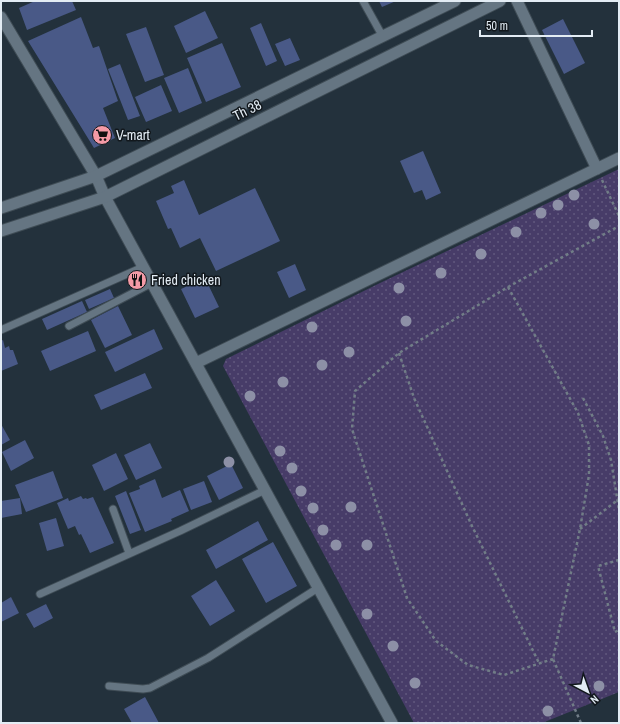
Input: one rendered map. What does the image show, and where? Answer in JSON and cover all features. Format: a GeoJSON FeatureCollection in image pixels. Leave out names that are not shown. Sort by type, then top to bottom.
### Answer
{"type":"FeatureCollection","features":[{"type":"Feature","properties":{"kind":"street","name":"Th 38"},"geometry":{"type":"LineString","coordinates":[[1,208],[96,176],[456,1]]}},
{"type":"Feature","properties":{"kind":"street","name":"Th 38"},"geometry":{"type":"LineString","coordinates":[[1,231],[105,197],[500,1]]}},
{"type":"Feature","properties":{"kind":"street"},"geometry":{"type":"LineString","coordinates":[[517,1],[597,169]]}},
{"type":"Feature","properties":{"kind":"street"},"geometry":{"type":"LineString","coordinates":[[1,17],[96,176],[105,197],[392,723]]}},
{"type":"Feature","properties":{"kind":"street"},"geometry":{"type":"LineString","coordinates":[[196,363],[619,158]]}},
{"type":"Feature","properties":{"kind":"lane"},"geometry":{"type":"LineString","coordinates":[[363,1],[382,37]]}},
{"type":"Feature","properties":{"kind":"lane"},"geometry":{"type":"LineString","coordinates":[[1,330],[144,267]]}},
{"type":"Feature","properties":{"kind":"lane"},"geometry":{"type":"LineString","coordinates":[[69,326],[152,283]]}},
{"type":"Feature","properties":{"kind":"lane"},"geometry":{"type":"LineString","coordinates":[[40,594],[180,531],[265,490]]}},
{"type":"Feature","properties":{"kind":"lane"},"geometry":{"type":"LineString","coordinates":[[114,509],[129,553]]}},
{"type":"Feature","properties":{"kind":"lane"},"geometry":{"type":"LineString","coordinates":[[109,686],[143,690],[150,688],[208,658],[318,588]]}},
{"type":"Feature","properties":{"kind":"path"},"geometry":{"type":"LineString","coordinates":[[597,169],[619,216]]}},
{"type":"Feature","properties":{"kind":"path"},"geometry":{"type":"LineString","coordinates":[[553,659],[504,675],[468,665],[436,641],[407,598],[352,429],[355,391],[399,353],[508,287],[619,226]]}},
{"type":"Feature","properties":{"kind":"path"},"geometry":{"type":"LineString","coordinates":[[508,287],[578,413],[589,446],[589,476],[580,529],[553,659],[581,723]]}},
{"type":"Feature","properties":{"kind":"path"},"geometry":{"type":"LineString","coordinates":[[399,353],[414,398],[472,526],[539,663]]}},
{"type":"Feature","properties":{"kind":"path"},"geometry":{"type":"LineString","coordinates":[[583,398],[603,436],[611,460],[619,510]]}},
{"type":"Feature","properties":{"kind":"path"},"geometry":{"type":"LineString","coordinates":[[580,529],[618,500]]}},
{"type":"Feature","properties":{"kind":"path"},"geometry":{"type":"LineString","coordinates":[[619,560],[598,566],[615,632],[619,630]]}},
{"type":"Feature","properties":{"kind":"shaded area"},"geometry":{"type":"Polygon","coordinates":[[[619,169],[619,692],[542,723],[414,723],[223,366],[226,359],[380,283],[619,169]]]}},
{"type":"Feature","properties":{"kind":"building"},"geometry":{"type":"Polygon","coordinates":[[[35,1],[72,1],[76,10],[27,30],[19,8],[35,1]]]}},
{"type":"Feature","properties":{"kind":"building"},"geometry":{"type":"Polygon","coordinates":[[[379,1],[396,1],[382,7],[379,1]]]}},
{"type":"Feature","properties":{"kind":"building"},"geometry":{"type":"Polygon","coordinates":[[[205,11],[218,38],[186,53],[174,26],[205,11]]]}},
{"type":"Feature","properties":{"kind":"building"},"geometry":{"type":"Polygon","coordinates":[[[81,17],[93,48],[99,46],[118,101],[103,108],[115,138],[94,148],[28,41],[81,17]]]}},
{"type":"Feature","properties":{"kind":"building"},"geometry":{"type":"Polygon","coordinates":[[[563,19],[585,63],[564,74],[542,30],[563,19]]]}},
{"type":"Feature","properties":{"kind":"building"},"geometry":{"type":"Polygon","coordinates":[[[261,23],[277,61],[266,66],[250,28],[261,23]]]}},
{"type":"Feature","properties":{"kind":"building"},"geometry":{"type":"Polygon","coordinates":[[[146,27],[164,75],[145,82],[126,34],[146,27]]]}},
{"type":"Feature","properties":{"kind":"building"},"geometry":{"type":"Polygon","coordinates":[[[290,38],[300,60],[285,66],[275,44],[290,38]]]}},
{"type":"Feature","properties":{"kind":"building"},"geometry":{"type":"Polygon","coordinates":[[[222,43],[241,87],[206,102],[187,58],[222,43]]]}},
{"type":"Feature","properties":{"kind":"building"},"geometry":{"type":"Polygon","coordinates":[[[120,64],[140,116],[128,120],[108,69],[120,64]]]}},
{"type":"Feature","properties":{"kind":"building"},"geometry":{"type":"Polygon","coordinates":[[[188,68],[202,103],[179,113],[164,78],[188,68]]]}},
{"type":"Feature","properties":{"kind":"building"},"geometry":{"type":"Polygon","coordinates":[[[161,85],[172,111],[146,122],[135,97],[161,85]]]}},
{"type":"Feature","properties":{"kind":"building"},"geometry":{"type":"Polygon","coordinates":[[[423,151],[441,193],[426,200],[422,190],[414,193],[400,161],[423,151]]]}},
{"type":"Feature","properties":{"kind":"building"},"geometry":{"type":"Polygon","coordinates":[[[184,180],[199,215],[255,188],[280,241],[216,271],[200,238],[180,248],[171,228],[168,229],[156,201],[174,193],[171,186],[184,180]]]}},
{"type":"Feature","properties":{"kind":"building"},"geometry":{"type":"Polygon","coordinates":[[[295,264],[306,290],[289,298],[277,272],[295,264]]]}},
{"type":"Feature","properties":{"kind":"building"},"geometry":{"type":"Polygon","coordinates":[[[205,278],[219,307],[195,318],[181,289],[205,278]]]}},
{"type":"Feature","properties":{"kind":"building"},"geometry":{"type":"Polygon","coordinates":[[[110,289],[114,298],[89,309],[85,300],[110,289]]]}},
{"type":"Feature","properties":{"kind":"building"},"geometry":{"type":"Polygon","coordinates":[[[82,301],[87,312],[47,330],[42,319],[82,301]]]}},
{"type":"Feature","properties":{"kind":"building"},"geometry":{"type":"Polygon","coordinates":[[[118,306],[132,335],[105,348],[91,320],[118,306]]]}},
{"type":"Feature","properties":{"kind":"building"},"geometry":{"type":"Polygon","coordinates":[[[154,329],[163,349],[115,372],[105,352],[154,329]]]}},
{"type":"Feature","properties":{"kind":"building"},"geometry":{"type":"Polygon","coordinates":[[[88,331],[96,351],[50,371],[41,351],[88,331]]]}},
{"type":"Feature","properties":{"kind":"building"},"geometry":{"type":"Polygon","coordinates":[[[3,340],[5,348],[9,346],[10,350],[13,350],[18,364],[1,371],[1,341],[3,340]]]}},
{"type":"Feature","properties":{"kind":"building"},"geometry":{"type":"Polygon","coordinates":[[[145,373],[152,388],[101,410],[94,395],[145,373]]]}},
{"type":"Feature","properties":{"kind":"building"},"geometry":{"type":"Polygon","coordinates":[[[1,424],[10,440],[1,445],[1,424]]]}},
{"type":"Feature","properties":{"kind":"building"},"geometry":{"type":"Polygon","coordinates":[[[25,440],[34,458],[11,471],[2,452],[25,440]]]}},
{"type":"Feature","properties":{"kind":"building"},"geometry":{"type":"Polygon","coordinates":[[[150,443],[162,468],[136,480],[124,455],[150,443]]]}},
{"type":"Feature","properties":{"kind":"building"},"geometry":{"type":"Polygon","coordinates":[[[116,453],[128,479],[104,491],[92,465],[116,453]]]}},
{"type":"Feature","properties":{"kind":"building"},"geometry":{"type":"Polygon","coordinates":[[[231,464],[243,488],[219,500],[207,476],[231,464]]]}},
{"type":"Feature","properties":{"kind":"building"},"geometry":{"type":"Polygon","coordinates":[[[53,471],[63,498],[26,512],[15,485],[53,471]]]}},
{"type":"Feature","properties":{"kind":"building"},"geometry":{"type":"Polygon","coordinates":[[[155,479],[162,498],[180,490],[189,511],[171,519],[172,521],[145,532],[129,493],[140,489],[139,486],[155,479]]]}},
{"type":"Feature","properties":{"kind":"building"},"geometry":{"type":"Polygon","coordinates":[[[204,481],[212,502],[191,510],[183,489],[204,481]]]}},
{"type":"Feature","properties":{"kind":"building"},"geometry":{"type":"Polygon","coordinates":[[[126,491],[141,530],[130,534],[115,496],[126,491]]]}},
{"type":"Feature","properties":{"kind":"building"},"geometry":{"type":"Polygon","coordinates":[[[81,496],[83,499],[93,497],[114,543],[90,553],[81,534],[79,535],[75,526],[68,529],[57,503],[68,498],[69,501],[81,496]]]}},
{"type":"Feature","properties":{"kind":"building"},"geometry":{"type":"Polygon","coordinates":[[[20,498],[22,514],[1,518],[1,501],[20,498]]]}},
{"type":"Feature","properties":{"kind":"building"},"geometry":{"type":"Polygon","coordinates":[[[56,518],[64,546],[47,551],[39,523],[56,518]]]}},
{"type":"Feature","properties":{"kind":"building"},"geometry":{"type":"Polygon","coordinates":[[[258,521],[268,540],[216,569],[206,550],[258,521]]]}},
{"type":"Feature","properties":{"kind":"building"},"geometry":{"type":"Polygon","coordinates":[[[273,542],[297,586],[266,603],[242,559],[273,542]]]}},
{"type":"Feature","properties":{"kind":"building"},"geometry":{"type":"Polygon","coordinates":[[[216,580],[235,611],[210,626],[191,596],[216,580]]]}},
{"type":"Feature","properties":{"kind":"building"},"geometry":{"type":"Polygon","coordinates":[[[11,597],[19,613],[1,622],[1,603],[11,597]]]}},
{"type":"Feature","properties":{"kind":"building"},"geometry":{"type":"Polygon","coordinates":[[[46,604],[53,618],[34,628],[26,614],[46,604]]]}},
{"type":"Feature","properties":{"kind":"building"},"geometry":{"type":"Polygon","coordinates":[[[145,697],[159,723],[132,723],[124,709],[145,697]]]}},
{"type":"Feature","properties":{"kind":"place","name":"V-mart"},"geometry":{"type":"Point","coordinates":[102,135]}},
{"type":"Feature","properties":{"kind":"place","name":"Fried chicken"},"geometry":{"type":"Point","coordinates":[137,280]}}]}
